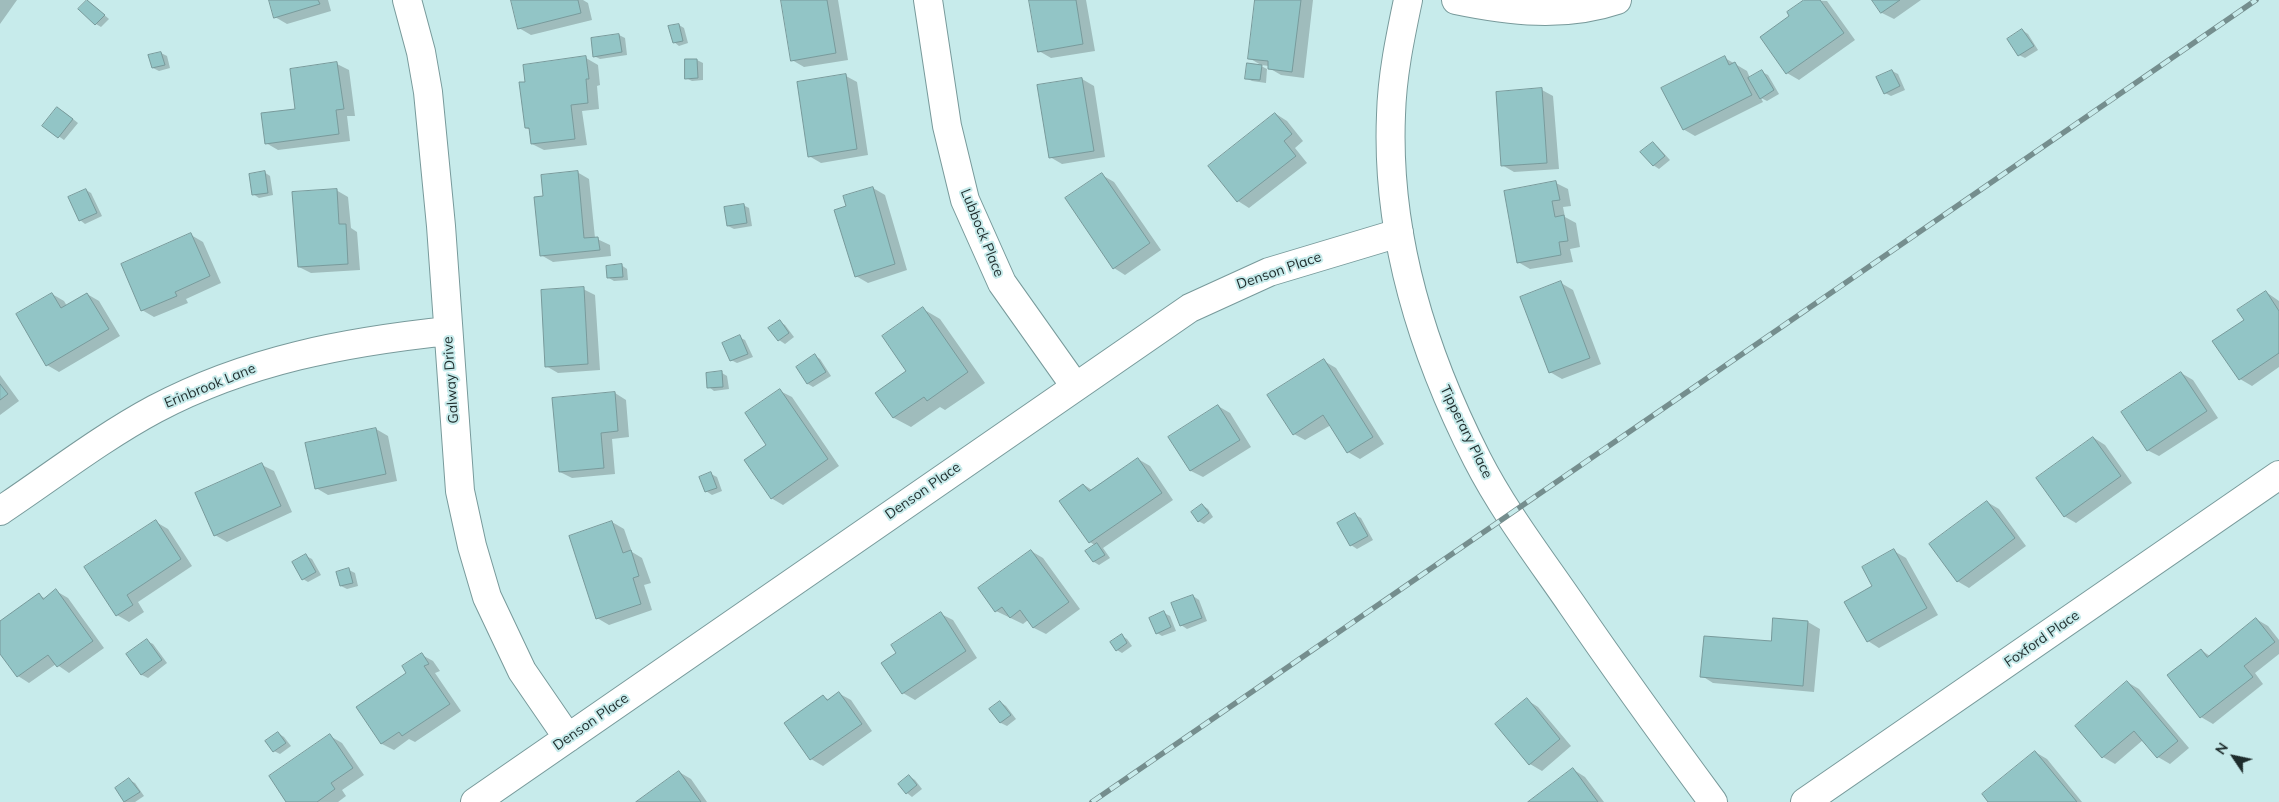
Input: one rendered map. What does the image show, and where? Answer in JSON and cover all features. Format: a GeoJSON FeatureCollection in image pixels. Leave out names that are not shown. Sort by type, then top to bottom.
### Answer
{"type":"FeatureCollection","features":[{"type":"Feature","properties":{"kind":"street","name":"Galway Drive"},"geometry":{"type":"LineString","coordinates":[[407,0],[428,92],[441,226],[460,491],[474,554],[487,597],[522,672],[568,738]]}},
{"type":"Feature","properties":{"kind":"street","name":"Lubbock Place"},"geometry":{"type":"LineString","coordinates":[[928,0],[947,126],[965,200],[1002,283],[1075,386]]}},
{"type":"Feature","properties":{"kind":"street","name":"Tipperary Place"},"geometry":{"type":"LineString","coordinates":[[1408,0],[1398,48],[1390,115],[1393,190],[1398,233],[1412,296],[1438,374],[1478,460],[1510,514],[1617,671],[1713,802]]}},
{"type":"Feature","properties":{"kind":"street"},"geometry":{"type":"LineString","coordinates":[[1456,0],[1496,8],[1532,12],[1559,12],[1617,0]]}},
{"type":"Feature","properties":{"kind":"street","name":"Denson Place"},"geometry":{"type":"LineString","coordinates":[[475,802],[1190,308],[1236,285],[1269,272],[1398,233]]}},
{"type":"Feature","properties":{"kind":"street","name":"Erinbrook Lane"},"geometry":{"type":"LineString","coordinates":[[0,511],[91,449],[155,409],[205,386],[280,358],[331,346],[448,331]]}},
{"type":"Feature","properties":{"kind":"street","name":"Foxford Place"},"geometry":{"type":"LineString","coordinates":[[1805,802],[2279,475]]}},
{"type":"Feature","properties":{"kind":"building"},"geometry":{"type":"Polygon","coordinates":[[[87,0],[105,15],[95,25],[78,9],[87,0]]]}},
{"type":"Feature","properties":{"kind":"building"},"geometry":{"type":"Polygon","coordinates":[[[269,0],[318,0],[320,4],[274,18],[269,0]]]}},
{"type":"Feature","properties":{"kind":"building"},"geometry":{"type":"Polygon","coordinates":[[[511,0],[578,0],[581,13],[518,29],[511,0]]]}},
{"type":"Feature","properties":{"kind":"building"},"geometry":{"type":"Polygon","coordinates":[[[781,0],[827,0],[836,53],[791,61],[781,0]]]}},
{"type":"Feature","properties":{"kind":"building"},"geometry":{"type":"Polygon","coordinates":[[[1029,0],[1076,0],[1083,44],[1038,52],[1029,0]]]}},
{"type":"Feature","properties":{"kind":"building"},"geometry":{"type":"Polygon","coordinates":[[[1255,0],[1301,0],[1292,72],[1268,69],[1268,61],[1248,59],[1255,0]]]}},
{"type":"Feature","properties":{"kind":"building"},"geometry":{"type":"Polygon","coordinates":[[[1804,0],[1820,0],[1844,33],[1786,74],[1760,37],[1789,16],[1787,12],[1804,0]]]}},
{"type":"Feature","properties":{"kind":"building"},"geometry":{"type":"Polygon","coordinates":[[[1872,0],[1900,0],[1881,13],[1872,0]]]}},
{"type":"Feature","properties":{"kind":"building"},"geometry":{"type":"Polygon","coordinates":[[[679,24],[683,41],[673,43],[668,26],[679,24]]]}},
{"type":"Feature","properties":{"kind":"building"},"geometry":{"type":"Polygon","coordinates":[[[2022,29],[2034,46],[2018,56],[2007,39],[2022,29]]]}},
{"type":"Feature","properties":{"kind":"building"},"geometry":{"type":"Polygon","coordinates":[[[619,34],[622,52],[593,57],[591,38],[619,34]]]}},
{"type":"Feature","properties":{"kind":"building"},"geometry":{"type":"Polygon","coordinates":[[[161,52],[165,65],[152,68],[148,55],[161,52]]]}},
{"type":"Feature","properties":{"kind":"building"},"geometry":{"type":"Polygon","coordinates":[[[586,56],[589,79],[586,79],[588,103],[571,105],[575,139],[531,144],[529,128],[525,128],[519,82],[525,82],[523,65],[586,56]]]}},
{"type":"Feature","properties":{"kind":"building"},"geometry":{"type":"Polygon","coordinates":[[[1725,56],[1729,65],[1735,62],[1752,95],[1683,130],[1661,88],[1725,56]]]}},
{"type":"Feature","properties":{"kind":"building"},"geometry":{"type":"Polygon","coordinates":[[[685,59],[697,59],[698,78],[685,79],[685,59]]]}},
{"type":"Feature","properties":{"kind":"building"},"geometry":{"type":"Polygon","coordinates":[[[337,62],[344,109],[336,110],[339,134],[265,144],[261,113],[295,109],[290,69],[337,62]]]}},
{"type":"Feature","properties":{"kind":"building"},"geometry":{"type":"Polygon","coordinates":[[[1247,63],[1262,65],[1260,80],[1245,79],[1247,63]]]}},
{"type":"Feature","properties":{"kind":"building"},"geometry":{"type":"Polygon","coordinates":[[[1762,70],[1774,90],[1760,99],[1748,78],[1762,70]]]}},
{"type":"Feature","properties":{"kind":"building"},"geometry":{"type":"Polygon","coordinates":[[[1892,70],[1900,86],[1884,94],[1876,77],[1892,70]]]}},
{"type":"Feature","properties":{"kind":"building"},"geometry":{"type":"Polygon","coordinates":[[[846,74],[857,149],[808,157],[797,82],[846,74]]]}},
{"type":"Feature","properties":{"kind":"building"},"geometry":{"type":"Polygon","coordinates":[[[1082,78],[1094,151],[1049,158],[1037,85],[1082,78]]]}},
{"type":"Feature","properties":{"kind":"building"},"geometry":{"type":"Polygon","coordinates":[[[1542,88],[1547,163],[1501,166],[1496,92],[1542,88]]]}},
{"type":"Feature","properties":{"kind":"building"},"geometry":{"type":"Polygon","coordinates":[[[57,107],[73,119],[58,138],[42,126],[57,107]]]}},
{"type":"Feature","properties":{"kind":"building"},"geometry":{"type":"Polygon","coordinates":[[[1275,113],[1292,134],[1284,141],[1296,156],[1237,202],[1208,166],[1275,113]]]}},
{"type":"Feature","properties":{"kind":"building"},"geometry":{"type":"Polygon","coordinates":[[[1653,142],[1665,156],[1653,166],[1640,152],[1653,142]]]}},
{"type":"Feature","properties":{"kind":"building"},"geometry":{"type":"Polygon","coordinates":[[[265,171],[268,193],[252,195],[249,174],[265,171]]]}},
{"type":"Feature","properties":{"kind":"building"},"geometry":{"type":"Polygon","coordinates":[[[578,171],[584,238],[598,237],[600,250],[540,256],[534,197],[543,196],[541,175],[578,171]]]}},
{"type":"Feature","properties":{"kind":"building"},"geometry":{"type":"Polygon","coordinates":[[[1102,173],[1150,243],[1113,269],[1065,198],[1102,173]]]}},
{"type":"Feature","properties":{"kind":"building"},"geometry":{"type":"Polygon","coordinates":[[[1556,181],[1560,200],[1552,201],[1555,217],[1564,215],[1568,241],[1559,242],[1561,255],[1517,263],[1504,191],[1556,181]]]}},
{"type":"Feature","properties":{"kind":"building"},"geometry":{"type":"Polygon","coordinates":[[[873,187],[895,264],[855,277],[834,210],[846,206],[843,196],[873,187]]]}},
{"type":"Feature","properties":{"kind":"building"},"geometry":{"type":"Polygon","coordinates":[[[86,189],[97,213],[79,221],[68,197],[86,189]]]}},
{"type":"Feature","properties":{"kind":"building"},"geometry":{"type":"Polygon","coordinates":[[[337,189],[339,224],[346,224],[348,264],[298,267],[292,192],[337,189]]]}},
{"type":"Feature","properties":{"kind":"building"},"geometry":{"type":"Polygon","coordinates":[[[744,204],[747,223],[727,226],[724,207],[744,204]]]}},
{"type":"Feature","properties":{"kind":"building"},"geometry":{"type":"Polygon","coordinates":[[[191,233],[210,276],[175,292],[177,296],[141,311],[121,264],[191,233]]]}},
{"type":"Feature","properties":{"kind":"building"},"geometry":{"type":"Polygon","coordinates":[[[622,264],[623,277],[607,278],[606,266],[622,264]]]}},
{"type":"Feature","properties":{"kind":"building"},"geometry":{"type":"Polygon","coordinates":[[[1561,281],[1590,358],[1549,373],[1520,297],[1561,281]]]}},
{"type":"Feature","properties":{"kind":"building"},"geometry":{"type":"Polygon","coordinates":[[[584,287],[588,364],[545,367],[541,290],[584,287]]]}},
{"type":"Feature","properties":{"kind":"building"},"geometry":{"type":"Polygon","coordinates":[[[2266,291],[2279,311],[2279,353],[2239,380],[2212,341],[2244,320],[2237,310],[2266,291]]]}},
{"type":"Feature","properties":{"kind":"building"},"geometry":{"type":"Polygon","coordinates":[[[52,293],[61,308],[87,293],[109,329],[46,366],[16,314],[52,293]]]}},
{"type":"Feature","properties":{"kind":"building"},"geometry":{"type":"Polygon","coordinates":[[[923,307],[968,372],[927,401],[924,397],[893,418],[875,393],[906,371],[882,336],[923,307]]]}},
{"type":"Feature","properties":{"kind":"building"},"geometry":{"type":"Polygon","coordinates":[[[780,320],[789,333],[778,341],[768,328],[780,320]]]}},
{"type":"Feature","properties":{"kind":"building"},"geometry":{"type":"Polygon","coordinates":[[[740,335],[748,354],[730,361],[722,343],[740,335]]]}},
{"type":"Feature","properties":{"kind":"building"},"geometry":{"type":"Polygon","coordinates":[[[815,354],[826,372],[807,384],[796,367],[815,354]]]}},
{"type":"Feature","properties":{"kind":"building"},"geometry":{"type":"Polygon","coordinates":[[[1324,359],[1373,437],[1347,453],[1323,415],[1293,435],[1267,395],[1324,359]]]}},
{"type":"Feature","properties":{"kind":"building"},"geometry":{"type":"Polygon","coordinates":[[[722,371],[723,387],[707,388],[706,373],[722,371]]]}},
{"type":"Feature","properties":{"kind":"building"},"geometry":{"type":"Polygon","coordinates":[[[2181,372],[2207,411],[2147,451],[2121,412],[2181,372]]]}},
{"type":"Feature","properties":{"kind":"building"},"geometry":{"type":"Polygon","coordinates":[[[0,384],[8,394],[0,400],[0,384]]]}},
{"type":"Feature","properties":{"kind":"building"},"geometry":{"type":"Polygon","coordinates":[[[780,389],[828,459],[771,499],[744,460],[766,445],[745,413],[780,389]]]}},
{"type":"Feature","properties":{"kind":"building"},"geometry":{"type":"Polygon","coordinates":[[[615,392],[618,431],[601,433],[604,468],[559,472],[552,398],[615,392]]]}},
{"type":"Feature","properties":{"kind":"building"},"geometry":{"type":"Polygon","coordinates":[[[1218,405],[1240,440],[1190,471],[1168,437],[1218,405]]]}},
{"type":"Feature","properties":{"kind":"building"},"geometry":{"type":"Polygon","coordinates":[[[376,428],[386,474],[315,489],[305,443],[376,428]]]}},
{"type":"Feature","properties":{"kind":"building"},"geometry":{"type":"Polygon","coordinates":[[[2093,437],[2121,476],[2064,517],[2036,478],[2093,437]]]}},
{"type":"Feature","properties":{"kind":"building"},"geometry":{"type":"Polygon","coordinates":[[[1138,458],[1162,493],[1089,543],[1059,501],[1083,484],[1089,491],[1138,458]]]}},
{"type":"Feature","properties":{"kind":"building"},"geometry":{"type":"Polygon","coordinates":[[[262,463],[281,506],[214,536],[195,493],[262,463]]]}},
{"type":"Feature","properties":{"kind":"building"},"geometry":{"type":"Polygon","coordinates":[[[711,472],[717,488],[705,492],[699,477],[711,472]]]}},
{"type":"Feature","properties":{"kind":"building"},"geometry":{"type":"Polygon","coordinates":[[[1987,501],[2015,538],[1957,582],[1929,544],[1987,501]]]}},
{"type":"Feature","properties":{"kind":"building"},"geometry":{"type":"Polygon","coordinates":[[[1202,504],[1209,513],[1198,522],[1191,512],[1202,504]]]}},
{"type":"Feature","properties":{"kind":"building"},"geometry":{"type":"Polygon","coordinates":[[[1355,513],[1368,536],[1350,546],[1337,523],[1355,513]]]}},
{"type":"Feature","properties":{"kind":"building"},"geometry":{"type":"Polygon","coordinates":[[[156,520],[181,559],[127,595],[133,605],[116,616],[84,567],[156,520]]]}},
{"type":"Feature","properties":{"kind":"building"},"geometry":{"type":"Polygon","coordinates":[[[612,521],[623,553],[631,550],[639,576],[633,578],[641,604],[596,619],[569,536],[612,521]]]}},
{"type":"Feature","properties":{"kind":"building"},"geometry":{"type":"Polygon","coordinates":[[[1097,543],[1105,555],[1093,562],[1085,551],[1097,543]]]}},
{"type":"Feature","properties":{"kind":"building"},"geometry":{"type":"Polygon","coordinates":[[[1894,549],[1927,608],[1867,642],[1844,602],[1872,586],[1862,567],[1894,549]]]}},
{"type":"Feature","properties":{"kind":"building"},"geometry":{"type":"Polygon","coordinates":[[[1031,550],[1069,602],[1033,628],[1020,610],[1010,618],[1002,607],[995,612],[978,588],[1031,550]]]}},
{"type":"Feature","properties":{"kind":"building"},"geometry":{"type":"Polygon","coordinates":[[[306,554],[316,572],[302,580],[292,562],[306,554]]]}},
{"type":"Feature","properties":{"kind":"building"},"geometry":{"type":"Polygon","coordinates":[[[349,568],[353,583],[340,586],[336,572],[349,568]]]}},
{"type":"Feature","properties":{"kind":"building"},"geometry":{"type":"Polygon","coordinates":[[[56,589],[93,641],[57,667],[48,655],[17,677],[0,654],[0,621],[39,593],[43,599],[56,589]]]}},
{"type":"Feature","properties":{"kind":"building"},"geometry":{"type":"Polygon","coordinates":[[[1193,595],[1202,618],[1180,626],[1171,603],[1193,595]]]}},
{"type":"Feature","properties":{"kind":"building"},"geometry":{"type":"Polygon","coordinates":[[[1164,611],[1171,627],[1156,634],[1149,618],[1164,611]]]}},
{"type":"Feature","properties":{"kind":"building"},"geometry":{"type":"Polygon","coordinates":[[[941,612],[966,651],[902,694],[881,663],[896,653],[891,645],[941,612]]]}},
{"type":"Feature","properties":{"kind":"building"},"geometry":{"type":"Polygon","coordinates":[[[1773,618],[1808,621],[1803,686],[1700,677],[1704,636],[1771,641],[1773,618]]]}},
{"type":"Feature","properties":{"kind":"building"},"geometry":{"type":"Polygon","coordinates":[[[2256,618],[2275,642],[2244,666],[2253,677],[2200,718],[2167,675],[2201,649],[2207,657],[2256,618]]]}},
{"type":"Feature","properties":{"kind":"building"},"geometry":{"type":"Polygon","coordinates":[[[1122,634],[1127,643],[1116,651],[1110,642],[1122,634]]]}},
{"type":"Feature","properties":{"kind":"building"},"geometry":{"type":"Polygon","coordinates":[[[147,639],[162,660],[141,675],[126,654],[147,639]]]}},
{"type":"Feature","properties":{"kind":"building"},"geometry":{"type":"Polygon","coordinates":[[[422,653],[429,664],[424,666],[450,704],[402,736],[399,732],[381,744],[356,707],[406,673],[402,666],[422,653]]]}},
{"type":"Feature","properties":{"kind":"building"},"geometry":{"type":"Polygon","coordinates":[[[2127,681],[2178,741],[2157,758],[2134,731],[2102,758],[2075,726],[2127,681]]]}},
{"type":"Feature","properties":{"kind":"building"},"geometry":{"type":"Polygon","coordinates":[[[839,692],[862,724],[810,760],[784,723],[823,695],[827,700],[839,692]]]}},
{"type":"Feature","properties":{"kind":"building"},"geometry":{"type":"Polygon","coordinates":[[[1527,698],[1560,739],[1529,765],[1495,724],[1527,698]]]}},
{"type":"Feature","properties":{"kind":"building"},"geometry":{"type":"Polygon","coordinates":[[[1000,701],[1011,715],[1000,723],[989,709],[1000,701]]]}},
{"type":"Feature","properties":{"kind":"building"},"geometry":{"type":"Polygon","coordinates":[[[278,732],[286,743],[273,752],[265,741],[278,732]]]}},
{"type":"Feature","properties":{"kind":"building"},"geometry":{"type":"Polygon","coordinates":[[[330,734],[353,768],[331,783],[335,789],[317,802],[286,802],[269,776],[330,734]]]}},
{"type":"Feature","properties":{"kind":"building"},"geometry":{"type":"Polygon","coordinates":[[[2035,751],[2077,802],[1988,802],[1982,794],[2035,751]]]}},
{"type":"Feature","properties":{"kind":"building"},"geometry":{"type":"Polygon","coordinates":[[[1573,768],[1598,802],[1528,802],[1573,768]]]}},
{"type":"Feature","properties":{"kind":"building"},"geometry":{"type":"Polygon","coordinates":[[[679,771],[701,802],[636,802],[679,771]]]}},
{"type":"Feature","properties":{"kind":"building"},"geometry":{"type":"Polygon","coordinates":[[[909,775],[917,785],[906,794],[898,784],[909,775]]]}},
{"type":"Feature","properties":{"kind":"building"},"geometry":{"type":"Polygon","coordinates":[[[129,778],[140,792],[124,802],[115,788],[129,778]]]}},
{"type":"Feature","properties":{"kind":"railway"},"geometry":{"type":"LineString","coordinates":[[1092,802],[2256,0]]}}]}
